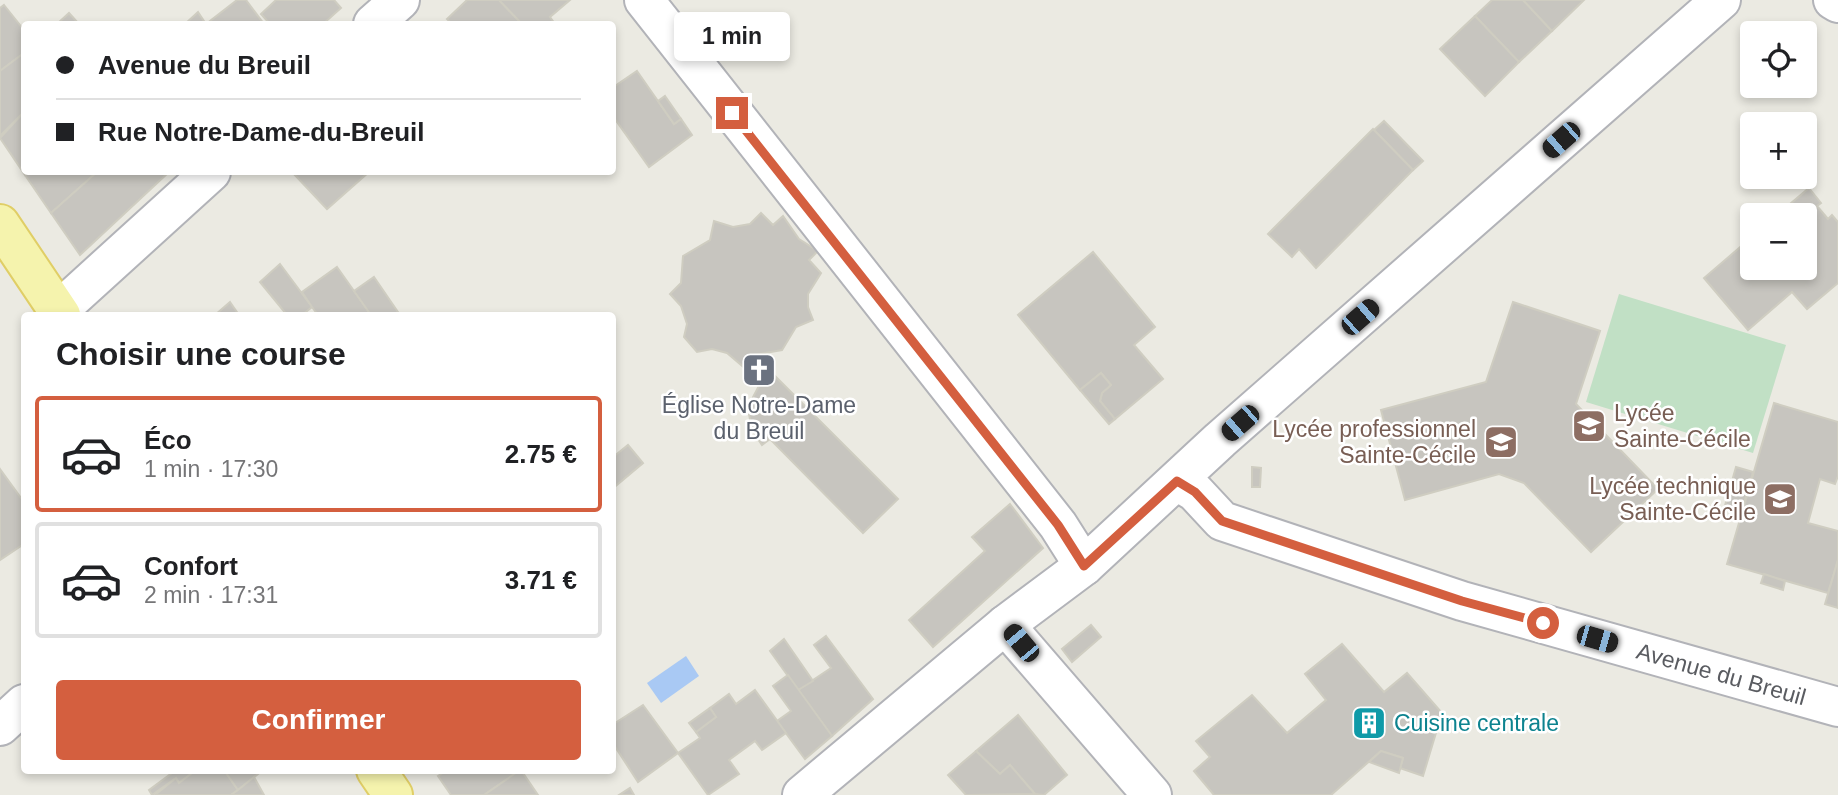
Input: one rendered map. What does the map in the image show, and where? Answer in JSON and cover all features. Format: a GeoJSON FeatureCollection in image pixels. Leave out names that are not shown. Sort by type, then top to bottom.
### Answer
{"type":"FeatureCollection","features":[{"type":"Feature","properties":{"kind":"main road"},"geometry":{"type":"LineString","coordinates":[[0,224],[59,312]]}},
{"type":"Feature","properties":{"kind":"main road"},"geometry":{"type":"LineString","coordinates":[[379,774],[393,795]]}},
{"type":"Feature","properties":{"kind":"street"},"geometry":{"type":"LineString","coordinates":[[376,21],[400,0]]}},
{"type":"Feature","properties":{"kind":"street"},"geometry":{"type":"LineString","coordinates":[[644,0],[1058,525],[1084,566]]}},
{"type":"Feature","properties":{"kind":"street"},"geometry":{"type":"LineString","coordinates":[[1833,0],[1838,3]]}},
{"type":"Feature","properties":{"kind":"street"},"geometry":{"type":"LineString","coordinates":[[803,795],[1005,625],[1084,566],[1719,1]]}},
{"type":"Feature","properties":{"kind":"street"},"geometry":{"type":"LineString","coordinates":[[61,312],[208,175]]}},
{"type":"Feature","properties":{"kind":"street","name":"Avenue du Breuil"},"geometry":{"type":"LineString","coordinates":[[1177,481],[1195,492],[1222,521],[1462,601],[1838,707]]}},
{"type":"Feature","properties":{"kind":"street"},"geometry":{"type":"LineString","coordinates":[[1005,625],[1152,795]]}},
{"type":"Feature","properties":{"kind":"street"},"geometry":{"type":"LineString","coordinates":[[0,726],[21,707]]}},
{"type":"Feature","properties":{"kind":"green space"},"geometry":{"type":"Polygon","coordinates":[[[1619,294],[1786,345],[1753,453],[1586,402],[1619,294]]]}},
{"type":"Feature","properties":{"kind":"water"},"geometry":{"type":"Polygon","coordinates":[[[686,656],[699,676],[661,703],[647,683],[686,656]]]}},
{"type":"Feature","properties":{"kind":"building"},"geometry":{"type":"Polygon","coordinates":[[[237,0],[246,0],[262,21],[210,21],[237,0]]]}},
{"type":"Feature","properties":{"kind":"building"},"geometry":{"type":"Polygon","coordinates":[[[276,0],[334,0],[341,8],[326,21],[267,21],[261,14],[276,0]]]}},
{"type":"Feature","properties":{"kind":"building"},"geometry":{"type":"Polygon","coordinates":[[[467,0],[499,0],[519,21],[449,21],[447,19],[467,0]]]}},
{"type":"Feature","properties":{"kind":"building"},"geometry":{"type":"Polygon","coordinates":[[[499,0],[570,0],[550,17],[553,21],[519,21],[499,0]]]}},
{"type":"Feature","properties":{"kind":"building"},"geometry":{"type":"Polygon","coordinates":[[[1492,0],[1523,0],[1552,31],[1519,62],[1475,16],[1492,0]]]}},
{"type":"Feature","properties":{"kind":"building"},"geometry":{"type":"Polygon","coordinates":[[[1523,0],[1584,0],[1552,31],[1523,0]]]}},
{"type":"Feature","properties":{"kind":"building"},"geometry":{"type":"Polygon","coordinates":[[[4,5],[21,26],[21,55],[0,71],[0,8],[4,5]]]}},
{"type":"Feature","properties":{"kind":"building"},"geometry":{"type":"Polygon","coordinates":[[[198,12],[204,21],[188,21],[198,12]]]}},
{"type":"Feature","properties":{"kind":"building"},"geometry":{"type":"Polygon","coordinates":[[[69,13],[76,21],[60,21],[69,13]]]}},
{"type":"Feature","properties":{"kind":"building"},"geometry":{"type":"Polygon","coordinates":[[[1475,16],[1519,62],[1485,96],[1440,49],[1475,16]]]}},
{"type":"Feature","properties":{"kind":"building"},"geometry":{"type":"Polygon","coordinates":[[[21,55],[21,115],[0,136],[0,71],[21,55]]]}},
{"type":"Feature","properties":{"kind":"building"},"geometry":{"type":"Polygon","coordinates":[[[637,71],[674,124],[681,119],[692,135],[649,167],[616,121],[616,85],[637,71]]]}},
{"type":"Feature","properties":{"kind":"building"},"geometry":{"type":"Polygon","coordinates":[[[665,96],[681,119],[674,124],[658,101],[665,96]]]}},
{"type":"Feature","properties":{"kind":"building"},"geometry":{"type":"Polygon","coordinates":[[[21,115],[21,169],[0,138],[21,115]]]}},
{"type":"Feature","properties":{"kind":"building"},"geometry":{"type":"Polygon","coordinates":[[[1384,121],[1423,161],[1413,170],[1374,130],[1384,121]]]}},
{"type":"Feature","properties":{"kind":"building"},"geometry":{"type":"Polygon","coordinates":[[[1373,129],[1413,170],[1316,268],[1299,249],[1292,257],[1268,234],[1373,129]]]}},
{"type":"Feature","properties":{"kind":"building"},"geometry":{"type":"Polygon","coordinates":[[[25,175],[94,175],[51,213],[25,175]]]}},
{"type":"Feature","properties":{"kind":"building"},"geometry":{"type":"Polygon","coordinates":[[[94,175],[166,175],[80,255],[51,213],[94,175]]]}},
{"type":"Feature","properties":{"kind":"building"},"geometry":{"type":"Polygon","coordinates":[[[295,175],[366,175],[327,209],[295,175]]]}},
{"type":"Feature","properties":{"kind":"building"},"geometry":{"type":"Polygon","coordinates":[[[1810,189],[1821,203],[1817,206],[1817,203],[1791,203],[1810,189]]]}},
{"type":"Feature","properties":{"kind":"building"},"geometry":{"type":"Polygon","coordinates":[[[1817,206],[1828,219],[1832,215],[1838,222],[1838,283],[1807,309],[1792,292],[1748,330],[1704,278],[1740,247],[1740,280],[1817,280],[1817,206]]]}},
{"type":"Feature","properties":{"kind":"building","name":"Église Notre-Dame du Breuil"},"geometry":{"type":"Polygon","coordinates":[[[761,213],[773,225],[783,216],[799,239],[818,251],[809,260],[821,273],[808,294],[808,307],[813,320],[796,327],[782,350],[754,355],[898,499],[863,533],[770,439],[762,445],[752,430],[749,414],[753,397],[761,382],[727,353],[712,349],[697,352],[684,337],[687,324],[681,306],[670,294],[681,283],[683,256],[710,240],[714,221],[733,227],[750,224],[761,213]]]}},
{"type":"Feature","properties":{"kind":"building"},"geometry":{"type":"Polygon","coordinates":[[[1093,252],[1155,327],[1134,345],[1163,379],[1115,419],[1100,401],[1102,393],[1111,385],[1101,373],[1080,390],[1018,315],[1093,252]]]}},
{"type":"Feature","properties":{"kind":"building"},"geometry":{"type":"Polygon","coordinates":[[[280,264],[312,307],[306,312],[285,312],[260,282],[280,264]]]}},
{"type":"Feature","properties":{"kind":"building"},"geometry":{"type":"Polygon","coordinates":[[[337,267],[369,312],[316,312],[302,292],[337,267]]]}},
{"type":"Feature","properties":{"kind":"building"},"geometry":{"type":"Polygon","coordinates":[[[374,277],[398,312],[369,312],[354,291],[374,277]]]}},
{"type":"Feature","properties":{"kind":"building"},"geometry":{"type":"Polygon","coordinates":[[[230,302],[237,312],[218,312],[230,302]]]}},
{"type":"Feature","properties":{"kind":"building","name":"Lycée professionnel Sainte-Cécile"},"geometry":{"type":"Polygon","coordinates":[[[1513,302],[1600,331],[1576,404],[1658,489],[1591,552],[1524,483],[1499,474],[1405,500],[1381,410],[1486,382],[1513,302]]]}},
{"type":"Feature","properties":{"kind":"building"},"geometry":{"type":"Polygon","coordinates":[[[1101,373],[1111,385],[1102,393],[1100,401],[1115,419],[1109,424],[1080,390],[1101,373]]]}},
{"type":"Feature","properties":{"kind":"building","name":"Lycée technique Sainte-Cécile"},"geometry":{"type":"Polygon","coordinates":[[[1774,403],[1838,422],[1838,476],[1835,484],[1820,479],[1808,523],[1838,531],[1838,560],[1828,593],[1727,564],[1774,403]]]}},
{"type":"Feature","properties":{"kind":"building"},"geometry":{"type":"Polygon","coordinates":[[[628,445],[643,463],[616,486],[616,455],[628,445]]]}},
{"type":"Feature","properties":{"kind":"building"},"geometry":{"type":"Polygon","coordinates":[[[1252,467],[1261,468],[1260,487],[1252,487],[1252,467]]]}},
{"type":"Feature","properties":{"kind":"building"},"geometry":{"type":"Polygon","coordinates":[[[1736,467],[1753,472],[1741,514],[1724,509],[1736,467]]]}},
{"type":"Feature","properties":{"kind":"building"},"geometry":{"type":"Polygon","coordinates":[[[0,469],[21,498],[21,546],[0,560],[0,469]]]}},
{"type":"Feature","properties":{"kind":"building"},"geometry":{"type":"Polygon","coordinates":[[[1010,504],[1043,548],[933,647],[909,620],[985,551],[972,537],[1010,504]]]}},
{"type":"Feature","properties":{"kind":"building"},"geometry":{"type":"Polygon","coordinates":[[[1838,560],[1838,608],[1825,604],[1838,560]]]}},
{"type":"Feature","properties":{"kind":"building"},"geometry":{"type":"Polygon","coordinates":[[[1764,574],[1785,581],[1783,590],[1761,583],[1764,574]]]}},
{"type":"Feature","properties":{"kind":"building"},"geometry":{"type":"Polygon","coordinates":[[[1091,625],[1101,637],[1072,662],[1062,649],[1091,625]]]}},
{"type":"Feature","properties":{"kind":"building"},"geometry":{"type":"Polygon","coordinates":[[[826,636],[873,699],[832,736],[798,690],[831,668],[814,645],[826,636]]]}},
{"type":"Feature","properties":{"kind":"building"},"geometry":{"type":"Polygon","coordinates":[[[784,639],[813,681],[798,690],[770,651],[784,639]]]}},
{"type":"Feature","properties":{"kind":"building","name":"Cuisine centrale"},"geometry":{"type":"Polygon","coordinates":[[[1342,644],[1384,692],[1407,673],[1442,713],[1423,776],[1400,768],[1403,758],[1381,751],[1331,795],[1214,795],[1194,771],[1210,757],[1196,741],[1252,695],[1287,733],[1326,700],[1305,674],[1342,644]]]}},
{"type":"Feature","properties":{"kind":"building"},"geometry":{"type":"Polygon","coordinates":[[[788,675],[832,736],[805,759],[777,721],[791,711],[773,686],[788,675]]]}},
{"type":"Feature","properties":{"kind":"building"},"geometry":{"type":"Polygon","coordinates":[[[755,690],[786,733],[762,750],[755,741],[729,760],[739,774],[708,795],[678,753],[700,738],[696,732],[716,717],[710,708],[729,694],[736,704],[755,690]]]}},
{"type":"Feature","properties":{"kind":"building"},"geometry":{"type":"Polygon","coordinates":[[[643,705],[678,753],[638,782],[616,748],[616,722],[643,705]]]}},
{"type":"Feature","properties":{"kind":"building"},"geometry":{"type":"Polygon","coordinates":[[[710,708],[716,717],[696,732],[689,723],[710,708]]]}},
{"type":"Feature","properties":{"kind":"building"},"geometry":{"type":"Polygon","coordinates":[[[1018,715],[1067,775],[1044,795],[1035,794],[1010,765],[1000,774],[976,751],[1018,715]]]}},
{"type":"Feature","properties":{"kind":"building"},"geometry":{"type":"Polygon","coordinates":[[[976,751],[1000,774],[1010,765],[1035,794],[966,795],[948,775],[976,751]]]}},
{"type":"Feature","properties":{"kind":"building"},"geometry":{"type":"Polygon","coordinates":[[[1381,751],[1403,758],[1399,773],[1369,762],[1381,751]]]}},
{"type":"Feature","properties":{"kind":"building"},"geometry":{"type":"Polygon","coordinates":[[[171,774],[191,774],[179,783],[176,778],[152,795],[149,790],[171,774]]]}},
{"type":"Feature","properties":{"kind":"building"},"geometry":{"type":"Polygon","coordinates":[[[191,774],[227,774],[238,790],[231,795],[155,795],[176,778],[179,783],[191,774]]]}},
{"type":"Feature","properties":{"kind":"building"},"geometry":{"type":"Polygon","coordinates":[[[227,774],[258,774],[238,790],[227,774]]]}},
{"type":"Feature","properties":{"kind":"building"},"geometry":{"type":"Polygon","coordinates":[[[514,774],[524,774],[538,795],[484,795],[514,774]]]}},
{"type":"Feature","properties":{"kind":"building"},"geometry":{"type":"Polygon","coordinates":[[[515,774],[484,795],[451,795],[438,776],[515,774]]]}},
{"type":"Feature","properties":{"kind":"building"},"geometry":{"type":"Polygon","coordinates":[[[254,777],[264,795],[231,795],[238,790],[254,777]]]}},
{"type":"Feature","properties":{"kind":"building"},"geometry":{"type":"Polygon","coordinates":[[[630,788],[634,795],[619,795],[630,788]]]}},
{"type":"Feature","properties":{"kind":"place","name":"Église Notre-Dame du Breuil"},"geometry":{"type":"Point","coordinates":[759,370]}},
{"type":"Feature","properties":{"kind":"place","name":"Lycée Sainte-Cécile"},"geometry":{"type":"Point","coordinates":[1589,426]}},
{"type":"Feature","properties":{"kind":"place","name":"Lycée professionnel Sainte-Cécile"},"geometry":{"type":"Point","coordinates":[1501,442]}},
{"type":"Feature","properties":{"kind":"place","name":"Lycée technique Sainte-Cécile"},"geometry":{"type":"Point","coordinates":[1780,499]}},
{"type":"Feature","properties":{"kind":"place","name":"Cuisine centrale"},"geometry":{"type":"Point","coordinates":[1369,723]}},
{"type":"Feature","properties":{"kind":"route"},"geometry":{"type":"LineString","coordinates":[[732,113],[1058,525],[1084,566],[1177,481],[1195,492],[1222,521],[1462,601],[1543,623]]}}]}
